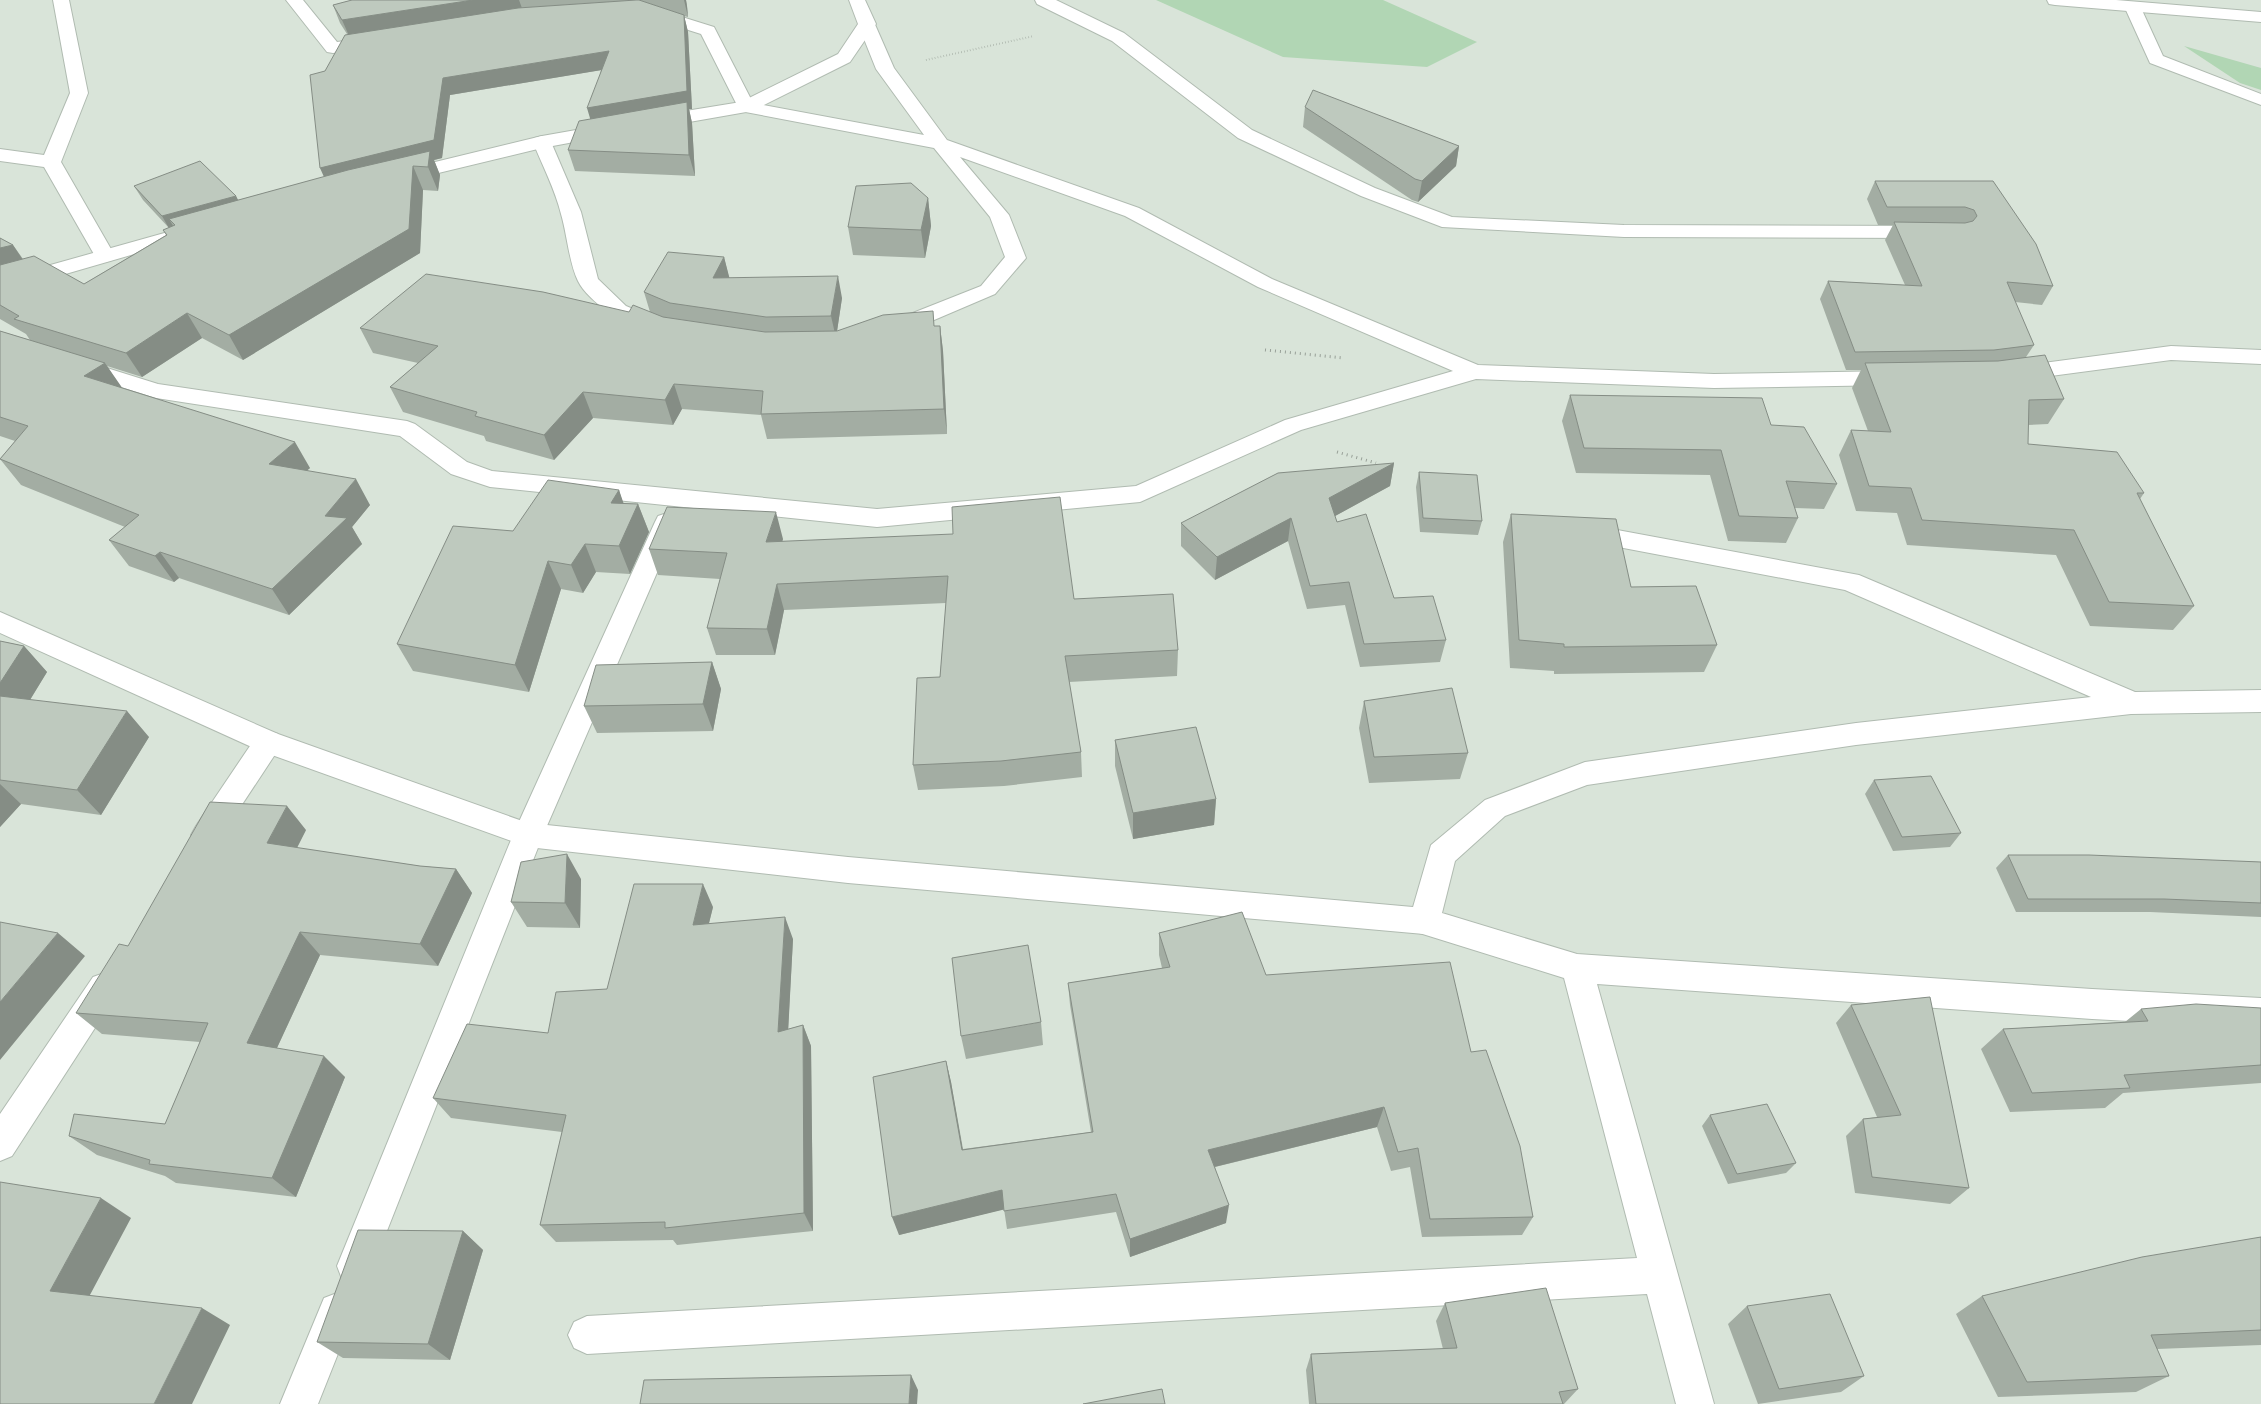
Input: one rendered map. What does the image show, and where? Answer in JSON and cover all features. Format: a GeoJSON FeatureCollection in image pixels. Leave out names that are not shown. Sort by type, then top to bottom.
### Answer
{"type":"FeatureCollection","features":[{"type":"Feature","properties":{"kind":"street"},"geometry":{"type":"LineString","coordinates":[[51,162],[79,93],[61,0]]}},
{"type":"Feature","properties":{"kind":"street"},"geometry":{"type":"LineString","coordinates":[[294,0],[333,48],[390,39]]}},
{"type":"Feature","properties":{"kind":"street"},"geometry":{"type":"LineString","coordinates":[[857,0],[885,69],[958,168],[999,215],[1016,258],[988,290],[920,320],[877,335]]}},
{"type":"Feature","properties":{"kind":"street"},"geometry":{"type":"LineString","coordinates":[[1043,0],[1118,37],[1245,134],[1368,192],[1449,223],[1624,231],[1946,232]]}},
{"type":"Feature","properties":{"kind":"street"},"geometry":{"type":"LineString","coordinates":[[2055,0],[2133,8],[2261,17]]}},
{"type":"Feature","properties":{"kind":"street"},"geometry":{"type":"LineString","coordinates":[[2133,8],[2156,59],[2261,100]]}},
{"type":"Feature","properties":{"kind":"street"},"geometry":{"type":"LineString","coordinates":[[635,10],[644,10],[708,31],[746,106]]}},
{"type":"Feature","properties":{"kind":"street"},"geometry":{"type":"LineString","coordinates":[[382,180],[542,142],[746,106],[844,58],[867,24]]}},
{"type":"Feature","properties":{"kind":"street"},"geometry":{"type":"LineString","coordinates":[[746,106],[941,144],[1132,212],[1265,283],[1475,372]]}},
{"type":"Feature","properties":{"kind":"street"},"geometry":{"type":"LineString","coordinates":[[542,142],[572,212],[588,281],[618,311],[671,333]]}},
{"type":"Feature","properties":{"kind":"street"},"geometry":{"type":"LineString","coordinates":[[0,155],[51,162]]}},
{"type":"Feature","properties":{"kind":"street"},"geometry":{"type":"LineString","coordinates":[[51,162],[105,256]]}},
{"type":"Feature","properties":{"kind":"street"},"geometry":{"type":"LineString","coordinates":[[0,287],[11,282],[210,227]]}},
{"type":"Feature","properties":{"kind":"street"},"geometry":{"type":"LineString","coordinates":[[1993,376],[2171,353],[2261,357]]}},
{"type":"Feature","properties":{"kind":"street"},"geometry":{"type":"LineString","coordinates":[[55,359],[156,390],[407,429],[459,468],[490,479],[877,518],[1140,494],[1293,425],[1475,372],[1714,381],[1916,378]]}},
{"type":"Feature","properties":{"kind":"street"},"geometry":{"type":"LineString","coordinates":[[299,1404],[528,836],[678,498]]}},
{"type":"Feature","properties":{"kind":"street"},"geometry":{"type":"LineString","coordinates":[[1584,533],[1850,582],[2131,703]]}},
{"type":"Feature","properties":{"kind":"street"},"geometry":{"type":"LineString","coordinates":[[0,622],[268,742],[528,836],[848,870],[1424,921],[1577,968],[2082,1003],[2261,1013]]}},
{"type":"Feature","properties":{"kind":"street"},"geometry":{"type":"LineString","coordinates":[[1424,921],[1442,854],[1495,808],[1585,774],[1856,734],[2131,703],[2261,701]]}},
{"type":"Feature","properties":{"kind":"street"},"geometry":{"type":"LineString","coordinates":[[191,857],[268,742]]}},
{"type":"Feature","properties":{"kind":"street"},"geometry":{"type":"LineString","coordinates":[[0,1144],[120,964]]}},
{"type":"Feature","properties":{"kind":"street"},"geometry":{"type":"LineString","coordinates":[[1577,968],[1696,1404]]}},
{"type":"Feature","properties":{"kind":"street"},"geometry":{"type":"LineString","coordinates":[[586,1335],[1660,1275]]}},
{"type":"Feature","properties":{"kind":"path"},"geometry":{"type":"LineString","coordinates":[[885,69],[1091,24]]}},
{"type":"Feature","properties":{"kind":"green space"},"geometry":{"type":"Polygon","coordinates":[[[1156,0],[1383,0],[1477,42],[1427,67],[1283,57],[1156,0]]]}},
{"type":"Feature","properties":{"kind":"green space"},"geometry":{"type":"Polygon","coordinates":[[[2184,46],[2261,68],[2261,90],[2240,83],[2184,46]]]}},
{"type":"Feature","properties":{"kind":"building"},"geometry":{"type":"Polygon","coordinates":[[[352,0],[473,0],[342,20],[333,5],[352,0]]]}},
{"type":"Feature","properties":{"kind":"building"},"geometry":{"type":"Polygon","coordinates":[[[639,0],[684,15],[687,91],[587,108],[609,51],[443,78],[434,140],[320,168],[310,75],[325,71],[345,35],[518,8],[639,0]]]}},
{"type":"Feature","properties":{"kind":"building"},"geometry":{"type":"Polygon","coordinates":[[[1313,90],[1459,146],[1422,181],[1415,179],[1305,107],[1313,90]]]}},
{"type":"Feature","properties":{"kind":"building"},"geometry":{"type":"Polygon","coordinates":[[[687,102],[689,155],[568,150],[579,121],[687,102]]]}},
{"type":"Feature","properties":{"kind":"building"},"geometry":{"type":"Polygon","coordinates":[[[430,151],[428,167],[413,166],[409,229],[229,335],[187,313],[126,353],[14,319],[19,316],[0,305],[0,265],[34,256],[84,284],[167,235],[163,230],[175,225],[169,219],[348,170],[430,151]]]}},
{"type":"Feature","properties":{"kind":"building"},"geometry":{"type":"Polygon","coordinates":[[[200,161],[236,196],[162,216],[134,186],[200,161]]]}},
{"type":"Feature","properties":{"kind":"building"},"geometry":{"type":"Polygon","coordinates":[[[1875,181],[1993,181],[2036,244],[2053,286],[2007,282],[2034,345],[1994,350],[1855,352],[1828,281],[1922,286],[1894,222],[1965,223],[1973,221],[1977,216],[1974,210],[1965,207],[1887,207],[1875,181]]]}},
{"type":"Feature","properties":{"kind":"building"},"geometry":{"type":"Polygon","coordinates":[[[911,183],[928,198],[921,230],[848,227],[856,186],[911,183]]]}},
{"type":"Feature","properties":{"kind":"building"},"geometry":{"type":"Polygon","coordinates":[[[0,238],[13,245],[0,248],[0,238]]]}},
{"type":"Feature","properties":{"kind":"building"},"geometry":{"type":"Polygon","coordinates":[[[668,252],[724,257],[713,278],[838,276],[831,316],[766,317],[670,303],[644,292],[668,252]]]}},
{"type":"Feature","properties":{"kind":"building"},"geometry":{"type":"Polygon","coordinates":[[[426,274],[543,292],[629,312],[633,305],[663,317],[765,332],[837,331],[883,315],[933,311],[934,326],[940,326],[944,409],[761,414],[763,391],[674,384],[665,400],[583,392],[544,435],[475,416],[477,412],[390,387],[438,346],[360,328],[426,274]]]}},
{"type":"Feature","properties":{"kind":"building"},"geometry":{"type":"Polygon","coordinates":[[[0,331],[105,363],[84,376],[295,442],[269,464],[356,479],[325,516],[347,518],[272,589],[160,552],[155,556],[109,540],[139,515],[0,459],[28,426],[0,417],[0,331]]]}},
{"type":"Feature","properties":{"kind":"building"},"geometry":{"type":"Polygon","coordinates":[[[2045,355],[2064,399],[2029,400],[2028,444],[2117,452],[2144,493],[2137,493],[2194,606],[2109,602],[2074,530],[1922,520],[1911,488],[1869,486],[1851,430],[1891,432],[1865,363],[1998,361],[2045,355]]]}},
{"type":"Feature","properties":{"kind":"building"},"geometry":{"type":"Polygon","coordinates":[[[1570,395],[1762,398],[1771,425],[1804,427],[1837,484],[1786,481],[1798,518],[1739,516],[1721,450],[1584,448],[1570,395]]]}},
{"type":"Feature","properties":{"kind":"building"},"geometry":{"type":"Polygon","coordinates":[[[1394,463],[1329,498],[1337,522],[1366,514],[1394,598],[1433,596],[1446,640],[1364,644],[1349,582],[1310,586],[1291,518],[1217,557],[1181,523],[1278,473],[1394,463]]]}},
{"type":"Feature","properties":{"kind":"building"},"geometry":{"type":"Polygon","coordinates":[[[1419,472],[1477,475],[1482,521],[1423,518],[1419,472]]]}},
{"type":"Feature","properties":{"kind":"building"},"geometry":{"type":"Polygon","coordinates":[[[548,480],[619,490],[611,503],[638,504],[619,546],[585,544],[571,565],[548,561],[515,665],[397,644],[453,526],[513,531],[548,480]]]}},
{"type":"Feature","properties":{"kind":"building"},"geometry":{"type":"Polygon","coordinates":[[[1060,497],[1074,599],[1173,594],[1178,650],[1065,656],[1081,752],[1001,761],[913,765],[917,678],[940,677],[948,576],[777,584],[767,629],[707,628],[727,553],[649,549],[667,507],[776,512],[766,542],[953,534],[952,507],[1060,497]]]}},
{"type":"Feature","properties":{"kind":"building"},"geometry":{"type":"Polygon","coordinates":[[[1511,514],[1616,519],[1631,587],[1696,586],[1717,645],[1564,647],[1564,644],[1519,640],[1511,514]]]}},
{"type":"Feature","properties":{"kind":"building"},"geometry":{"type":"Polygon","coordinates":[[[0,641],[24,646],[0,683],[0,641]]]}},
{"type":"Feature","properties":{"kind":"building"},"geometry":{"type":"Polygon","coordinates":[[[712,662],[703,704],[584,706],[596,665],[712,662]]]}},
{"type":"Feature","properties":{"kind":"building"},"geometry":{"type":"Polygon","coordinates":[[[1452,688],[1468,753],[1374,757],[1364,701],[1452,688]]]}},
{"type":"Feature","properties":{"kind":"building"},"geometry":{"type":"Polygon","coordinates":[[[0,696],[127,711],[77,790],[0,780],[0,696]]]}},
{"type":"Feature","properties":{"kind":"building"},"geometry":{"type":"Polygon","coordinates":[[[1196,727],[1216,799],[1133,813],[1115,740],[1196,727]]]}},
{"type":"Feature","properties":{"kind":"building"},"geometry":{"type":"Polygon","coordinates":[[[1931,776],[1961,833],[1902,837],[1874,780],[1931,776]]]}},
{"type":"Feature","properties":{"kind":"building"},"geometry":{"type":"Polygon","coordinates":[[[210,802],[287,806],[267,843],[420,866],[456,869],[420,944],[300,932],[247,1043],[324,1056],[272,1178],[149,1164],[150,1160],[69,1136],[74,1114],[165,1124],[208,1023],[76,1013],[119,944],[128,946],[210,802]]]}},
{"type":"Feature","properties":{"kind":"building"},"geometry":{"type":"Polygon","coordinates":[[[567,854],[565,903],[511,902],[521,862],[567,854]]]}},
{"type":"Feature","properties":{"kind":"building"},"geometry":{"type":"Polygon","coordinates":[[[2008,855],[2089,855],[2261,862],[2261,903],[2164,899],[2028,899],[2008,855]]]}},
{"type":"Feature","properties":{"kind":"building"},"geometry":{"type":"Polygon","coordinates":[[[634,884],[703,884],[693,925],[785,917],[778,1032],[803,1025],[804,1213],[665,1228],[665,1222],[540,1225],[566,1115],[433,1098],[467,1024],[548,1033],[556,992],[607,989],[634,884]]]}},
{"type":"Feature","properties":{"kind":"building"},"geometry":{"type":"Polygon","coordinates":[[[1242,912],[1266,975],[1450,962],[1471,1052],[1486,1050],[1520,1146],[1533,1217],[1430,1219],[1418,1148],[1398,1152],[1384,1107],[1208,1150],[1229,1205],[1130,1239],[1116,1194],[1004,1211],[1002,1190],[892,1217],[873,1077],[946,1061],[962,1150],[1093,1132],[1068,983],[1170,967],[1159,933],[1242,912]]]}},
{"type":"Feature","properties":{"kind":"building"},"geometry":{"type":"Polygon","coordinates":[[[0,922],[58,933],[0,1002],[0,922]]]}},
{"type":"Feature","properties":{"kind":"building"},"geometry":{"type":"Polygon","coordinates":[[[1028,945],[1041,1022],[961,1036],[952,958],[1028,945]]]}},
{"type":"Feature","properties":{"kind":"building"},"geometry":{"type":"Polygon","coordinates":[[[1930,997],[1969,1188],[1872,1177],[1863,1119],[1901,1115],[1851,1005],[1930,997]]]}},
{"type":"Feature","properties":{"kind":"building"},"geometry":{"type":"Polygon","coordinates":[[[2196,1004],[2261,1008],[2261,1065],[2124,1075],[2130,1088],[2032,1093],[2003,1029],[2148,1021],[2141,1009],[2196,1004]]]}},
{"type":"Feature","properties":{"kind":"building"},"geometry":{"type":"Polygon","coordinates":[[[1767,1104],[1796,1163],[1737,1174],[1710,1115],[1767,1104]]]}},
{"type":"Feature","properties":{"kind":"building"},"geometry":{"type":"Polygon","coordinates":[[[0,1182],[101,1198],[50,1291],[202,1308],[154,1404],[0,1404],[0,1182]]]}},
{"type":"Feature","properties":{"kind":"building"},"geometry":{"type":"Polygon","coordinates":[[[358,1230],[463,1231],[428,1344],[317,1342],[358,1230]]]}},
{"type":"Feature","properties":{"kind":"building"},"geometry":{"type":"Polygon","coordinates":[[[2261,1237],[2261,1330],[2151,1335],[2169,1376],[2027,1382],[1982,1296],[2142,1257],[2261,1237]]]}},
{"type":"Feature","properties":{"kind":"building"},"geometry":{"type":"Polygon","coordinates":[[[1546,1288],[1578,1389],[1559,1392],[1563,1404],[1316,1404],[1311,1354],[1457,1348],[1445,1303],[1546,1288]]]}},
{"type":"Feature","properties":{"kind":"building"},"geometry":{"type":"Polygon","coordinates":[[[1830,1294],[1864,1376],[1779,1389],[1747,1306],[1830,1294]]]}},
{"type":"Feature","properties":{"kind":"building"},"geometry":{"type":"Polygon","coordinates":[[[911,1375],[909,1404],[640,1404],[644,1380],[911,1375]]]}},
{"type":"Feature","properties":{"kind":"building"},"geometry":{"type":"Polygon","coordinates":[[[1162,1389],[1165,1404],[1083,1404],[1162,1389]]]}}]}
